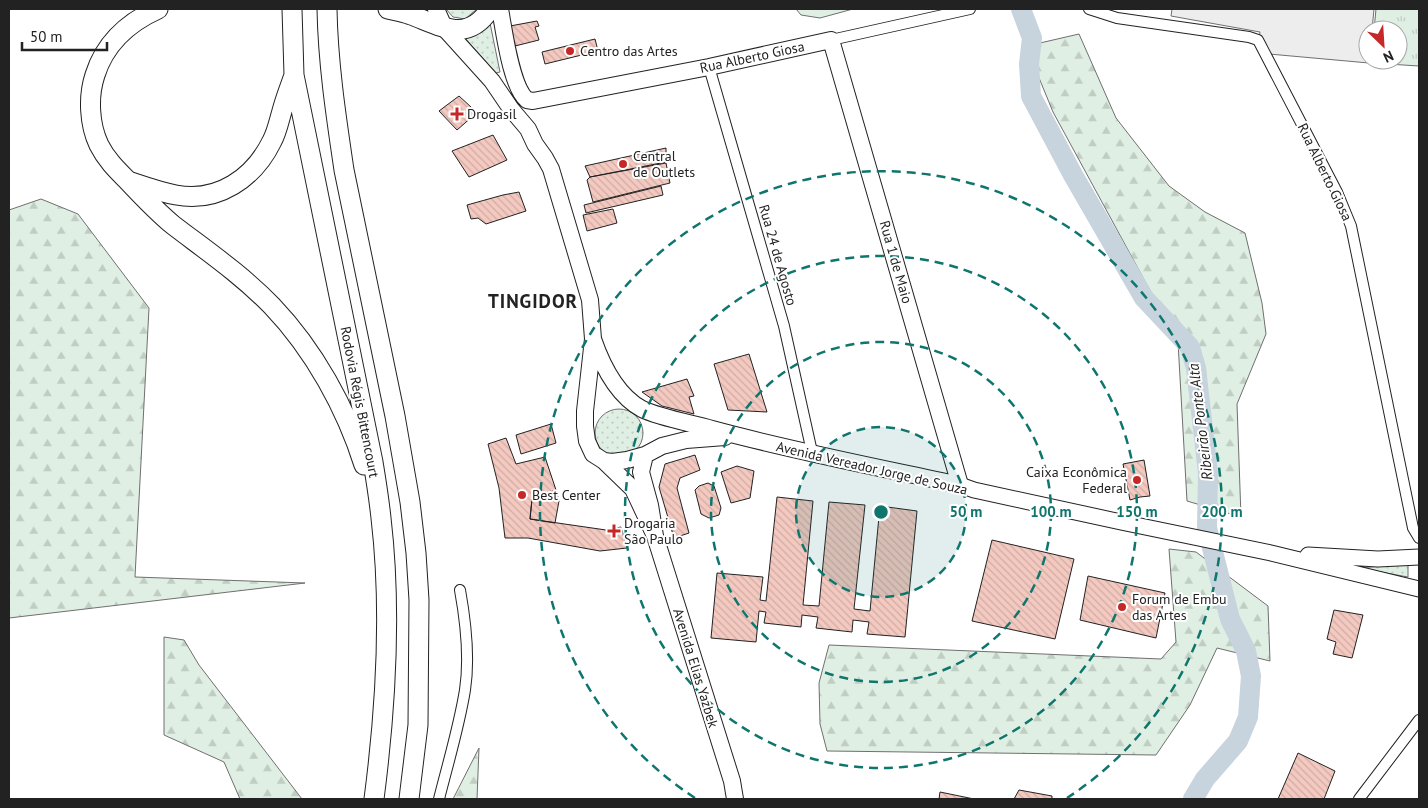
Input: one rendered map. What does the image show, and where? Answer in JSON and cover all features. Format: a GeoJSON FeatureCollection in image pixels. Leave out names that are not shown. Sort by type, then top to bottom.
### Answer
{"type":"FeatureCollection","features":[{"type":"Feature","properties":{"kind":"highway"},"geometry":{"type":"LineString","coordinates":[[158,9],[145,15],[123,30],[102,58],[93,80],[91,106],[94,129],[99,144],[117,172],[149,204],[251,286],[273,307],[301,341],[322,372],[353,435],[381,519]]}},
{"type":"Feature","properties":{"kind":"highway","name":"Rodovia Régis Bittencourt"},"geometry":{"type":"LineString","coordinates":[[292,9],[294,75],[373,462],[381,519],[385,582],[385,672],[382,727],[374,799]]}},
{"type":"Feature","properties":{"kind":"highway"},"geometry":{"type":"LineString","coordinates":[[327,9],[331,80],[344,170],[395,416],[410,502],[416,553],[419,600],[418,725],[409,799]]}},
{"type":"Feature","properties":{"kind":"highway"},"geometry":{"type":"LineString","coordinates":[[388,9],[409,14],[445,29],[463,29],[478,22],[490,9]]}},
{"type":"Feature","properties":{"kind":"highway"},"geometry":{"type":"LineString","coordinates":[[126,180],[176,195],[189,196],[203,196],[219,192],[231,186],[261,162],[273,139],[294,75]]}},
{"type":"Feature","properties":{"kind":"main road","name":"Avenida Elias Yazbek"},"geometry":{"type":"LineString","coordinates":[[436,9],[445,29],[492,81],[511,109],[528,129],[534,144],[551,168],[590,300],[593,339],[586,411],[586,433],[589,448],[593,454],[604,461],[633,489],[655,536],[732,781],[735,799]]}},
{"type":"Feature","properties":{"kind":"main road"},"geometry":{"type":"LineString","coordinates":[[500,9],[508,50],[520,90],[527,100],[534,101],[528,114],[528,129]]}},
{"type":"Feature","properties":{"kind":"main road","name":"Rua Alberto Giosa"},"geometry":{"type":"LineString","coordinates":[[534,101],[709,67],[831,40]]}},
{"type":"Feature","properties":{"kind":"main road","name":"Rua 1 de Maio"},"geometry":{"type":"LineString","coordinates":[[831,40],[960,485]]}},
{"type":"Feature","properties":{"kind":"main road","name":"Avenida Vereador Jorge de Souza"},"geometry":{"type":"LineString","coordinates":[[593,339],[600,357],[618,389],[642,409],[778,447],[812,452],[960,485],[974,490],[1271,553],[1419,589]]}},
{"type":"Feature","properties":{"kind":"main road","name":"Avenida Vereador Jorge de Souza"},"geometry":{"type":"LineString","coordinates":[[604,461],[619,462],[645,455],[662,446],[686,440],[738,437]]}},
{"type":"Feature","properties":{"kind":"main road","name":"Avenida Elias Yazbek"},"geometry":{"type":"LineString","coordinates":[[645,455],[641,472],[650,505],[655,536]]}},
{"type":"Feature","properties":{"kind":"main road"},"geometry":{"type":"LineString","coordinates":[[934,479],[948,467],[952,457]]}},
{"type":"Feature","properties":{"kind":"main road","name":"Avenida Vereador Jorge de Souza"},"geometry":{"type":"LineString","coordinates":[[1271,553],[1378,559],[1419,557]]}},
{"type":"Feature","properties":{"kind":"street","name":"Rua Alberto Giosa"},"geometry":{"type":"LineString","coordinates":[[831,40],[970,9]]}},
{"type":"Feature","properties":{"kind":"street","name":"Rua Alberto Giosa"},"geometry":{"type":"LineString","coordinates":[[1089,9],[1116,18],[1249,36],[1258,40],[1338,192],[1351,226],[1413,528],[1419,538]]}},
{"type":"Feature","properties":{"kind":"street","name":"Rua 24 de Agosto"},"geometry":{"type":"LineString","coordinates":[[709,67],[784,326],[812,452]]}},
{"type":"Feature","properties":{"kind":"street"},"geometry":{"type":"LineString","coordinates":[[439,799],[465,689],[467,641],[460,590]]}},
{"type":"Feature","properties":{"kind":"street"},"geometry":{"type":"LineString","coordinates":[[1359,799],[1419,720]]}},
{"type":"Feature","properties":{"kind":"green space"},"geometry":{"type":"Polygon","coordinates":[[[446,9],[477,9],[465,19],[453,17],[446,9]]]}},
{"type":"Feature","properties":{"kind":"green space"},"geometry":{"type":"Polygon","coordinates":[[[796,9],[853,9],[820,18],[801,15],[796,9]]]}},
{"type":"Feature","properties":{"kind":"green space"},"geometry":{"type":"Polygon","coordinates":[[[1376,9],[1419,9],[1419,66],[1408,65],[1408,20],[1375,20],[1376,9]]]}},
{"type":"Feature","properties":{"kind":"green space"},"geometry":{"type":"Polygon","coordinates":[[[490,23],[500,72],[496,73],[464,37],[490,23]]]}},
{"type":"Feature","properties":{"kind":"green space"},"geometry":{"type":"Polygon","coordinates":[[[1079,34],[1116,118],[1169,186],[1205,212],[1245,233],[1262,303],[1266,334],[1237,404],[1241,517],[1187,501],[1178,342],[1053,112],[1037,73],[1040,43],[1079,34]]]}},
{"type":"Feature","properties":{"kind":"green space"},"geometry":{"type":"Polygon","coordinates":[[[41,199],[78,214],[149,308],[135,577],[305,583],[9,618],[9,210],[41,199]]]}},
{"type":"Feature","properties":{"kind":"green space"},"geometry":{"type":"Polygon","coordinates":[[[614,409],[624,409],[633,413],[639,419],[642,424],[642,442],[633,453],[624,457],[614,457],[605,453],[599,447],[595,438],[595,428],[599,419],[605,413],[614,409]]]}},
{"type":"Feature","properties":{"kind":"green space"},"geometry":{"type":"Polygon","coordinates":[[[1169,549],[1196,552],[1268,606],[1270,661],[1217,648],[1190,705],[1156,755],[827,751],[820,724],[819,683],[829,645],[1161,659],[1176,642],[1169,549]]]}},
{"type":"Feature","properties":{"kind":"green space"},"geometry":{"type":"Polygon","coordinates":[[[1408,564],[1408,577],[1358,568],[1408,564]]]}},
{"type":"Feature","properties":{"kind":"green space"},"geometry":{"type":"Polygon","coordinates":[[[164,637],[184,640],[199,665],[302,799],[240,799],[224,762],[164,735],[164,637]]]}},
{"type":"Feature","properties":{"kind":"green space"},"geometry":{"type":"Polygon","coordinates":[[[479,748],[477,799],[453,799],[479,748]]]}},
{"type":"Feature","properties":{"kind":"shaded area"},"geometry":{"type":"Polygon","coordinates":[[[1172,9],[1374,9],[1373,20],[1358,20],[1358,62],[1269,54],[1259,38],[1260,32],[1171,16],[1172,9]]]}},
{"type":"Feature","properties":{"kind":"building"},"geometry":{"type":"Polygon","coordinates":[[[537,21],[539,26],[535,27],[539,40],[515,46],[510,26],[537,21]]]}},
{"type":"Feature","properties":{"kind":"building","name":"Centro das Artes"},"geometry":{"type":"Polygon","coordinates":[[[595,39],[598,51],[545,64],[542,52],[595,39]]]}},
{"type":"Feature","properties":{"kind":"building","name":"Drogasil"},"geometry":{"type":"Polygon","coordinates":[[[459,96],[471,107],[473,116],[457,130],[439,111],[459,96]]]}},
{"type":"Feature","properties":{"kind":"building"},"geometry":{"type":"Polygon","coordinates":[[[493,135],[507,160],[469,177],[452,151],[493,135]]]}},
{"type":"Feature","properties":{"kind":"building","name":"Central de Outlets"},"geometry":{"type":"Polygon","coordinates":[[[666,148],[666,162],[590,177],[585,166],[666,148]]]}},
{"type":"Feature","properties":{"kind":"building"},"geometry":{"type":"Polygon","coordinates":[[[666,163],[670,183],[593,202],[587,180],[590,177],[666,163]]]}},
{"type":"Feature","properties":{"kind":"building"},"geometry":{"type":"Polygon","coordinates":[[[661,186],[663,195],[586,213],[584,205],[661,186]]]}},
{"type":"Feature","properties":{"kind":"building"},"geometry":{"type":"Polygon","coordinates":[[[519,192],[526,211],[486,224],[478,218],[471,219],[467,205],[519,192]]]}},
{"type":"Feature","properties":{"kind":"building"},"geometry":{"type":"Polygon","coordinates":[[[613,209],[617,223],[587,231],[583,215],[613,209]]]}},
{"type":"Feature","properties":{"kind":"building"},"geometry":{"type":"Polygon","coordinates":[[[749,354],[767,412],[728,410],[714,364],[749,354]]]}},
{"type":"Feature","properties":{"kind":"building"},"geometry":{"type":"Polygon","coordinates":[[[687,379],[694,396],[689,397],[694,414],[662,406],[642,392],[687,379]]]}},
{"type":"Feature","properties":{"kind":"building"},"geometry":{"type":"Polygon","coordinates":[[[551,424],[556,443],[521,454],[516,435],[551,424]]]}},
{"type":"Feature","properties":{"kind":"building","name":"Best Center"},"geometry":{"type":"Polygon","coordinates":[[[506,438],[516,464],[545,457],[556,490],[532,499],[530,519],[606,530],[621,527],[627,548],[600,551],[528,538],[505,538],[499,488],[488,444],[506,438]]]}},
{"type":"Feature","properties":{"kind":"building"},"geometry":{"type":"Polygon","coordinates":[[[695,455],[700,470],[680,478],[677,488],[689,533],[674,538],[659,487],[665,464],[695,455]]]}},
{"type":"Feature","properties":{"kind":"building","name":"Caixa Econômica Federal"},"geometry":{"type":"Polygon","coordinates":[[[1144,460],[1150,496],[1130,500],[1123,464],[1144,460]]]}},
{"type":"Feature","properties":{"kind":"building"},"geometry":{"type":"Polygon","coordinates":[[[737,466],[754,471],[750,498],[731,503],[721,472],[737,466]]]}},
{"type":"Feature","properties":{"kind":"building"},"geometry":{"type":"Polygon","coordinates":[[[708,483],[714,486],[721,508],[719,515],[709,518],[701,514],[695,490],[699,486],[708,483]]]}},
{"type":"Feature","properties":{"kind":"building"},"geometry":{"type":"Polygon","coordinates":[[[556,490],[559,501],[555,523],[530,519],[532,499],[556,490]]]}},
{"type":"Feature","properties":{"kind":"building"},"geometry":{"type":"Polygon","coordinates":[[[777,497],[813,501],[803,605],[819,606],[829,502],[865,505],[854,609],[870,611],[880,506],[917,511],[905,637],[867,634],[869,622],[853,620],[852,632],[816,628],[818,617],[802,615],[801,627],[764,623],[766,612],[759,611],[756,642],[711,638],[717,573],[763,577],[760,600],[766,601],[777,497]]]}},
{"type":"Feature","properties":{"kind":"building"},"geometry":{"type":"Polygon","coordinates":[[[992,540],[1074,559],[1055,639],[972,621],[992,540]]]}},
{"type":"Feature","properties":{"kind":"building","name":"Forum de Embu das Artes"},"geometry":{"type":"Polygon","coordinates":[[[1088,576],[1165,593],[1156,638],[1080,620],[1088,576]]]}},
{"type":"Feature","properties":{"kind":"building"},"geometry":{"type":"Polygon","coordinates":[[[1334,610],[1363,615],[1352,658],[1333,654],[1336,642],[1327,639],[1334,610]]]}},
{"type":"Feature","properties":{"kind":"building"},"geometry":{"type":"Polygon","coordinates":[[[1298,753],[1335,771],[1324,799],[1278,799],[1298,753]]]}},
{"type":"Feature","properties":{"kind":"building"},"geometry":{"type":"Polygon","coordinates":[[[1019,790],[1052,796],[1052,799],[1014,799],[1019,790]]]}},
{"type":"Feature","properties":{"kind":"building"},"geometry":{"type":"Polygon","coordinates":[[[940,792],[974,799],[939,799],[940,792]]]}},
{"type":"Feature","properties":{"kind":"waterway","name":"Ribeirão Ponte Alta"},"geometry":{"type":"LineString","coordinates":[[1021,9],[1032,38],[1029,64],[1031,96],[1073,175],[1144,298],[1190,347],[1196,368],[1208,473],[1207,528],[1230,619],[1246,651],[1251,676],[1248,717],[1238,741],[1205,779],[1193,799]]}},
{"type":"Feature","properties":{"kind":"place","name":"Centro das Artes"},"geometry":{"type":"Point","coordinates":[570,51]}},
{"type":"Feature","properties":{"kind":"place","name":"Drogasil"},"geometry":{"type":"Point","coordinates":[457,114]}},
{"type":"Feature","properties":{"kind":"place","name":"Central de Outlets"},"geometry":{"type":"Point","coordinates":[623,164]}},
{"type":"Feature","properties":{"kind":"place","name":"Caixa Econômica Federal"},"geometry":{"type":"Point","coordinates":[1137,480]}},
{"type":"Feature","properties":{"kind":"place","name":"Best Center"},"geometry":{"type":"Point","coordinates":[522,495]}},
{"type":"Feature","properties":{"kind":"place","name":"Drogaria São Paulo"},"geometry":{"type":"Point","coordinates":[614,531]}},
{"type":"Feature","properties":{"kind":"place","name":"Forum de Embu das Artes"},"geometry":{"type":"Point","coordinates":[1122,607]}},
{"type":"Feature","properties":{"kind":"district","name":"TINGIDOR"},"geometry":{"type":"Point","coordinates":[533,301]}}]}
